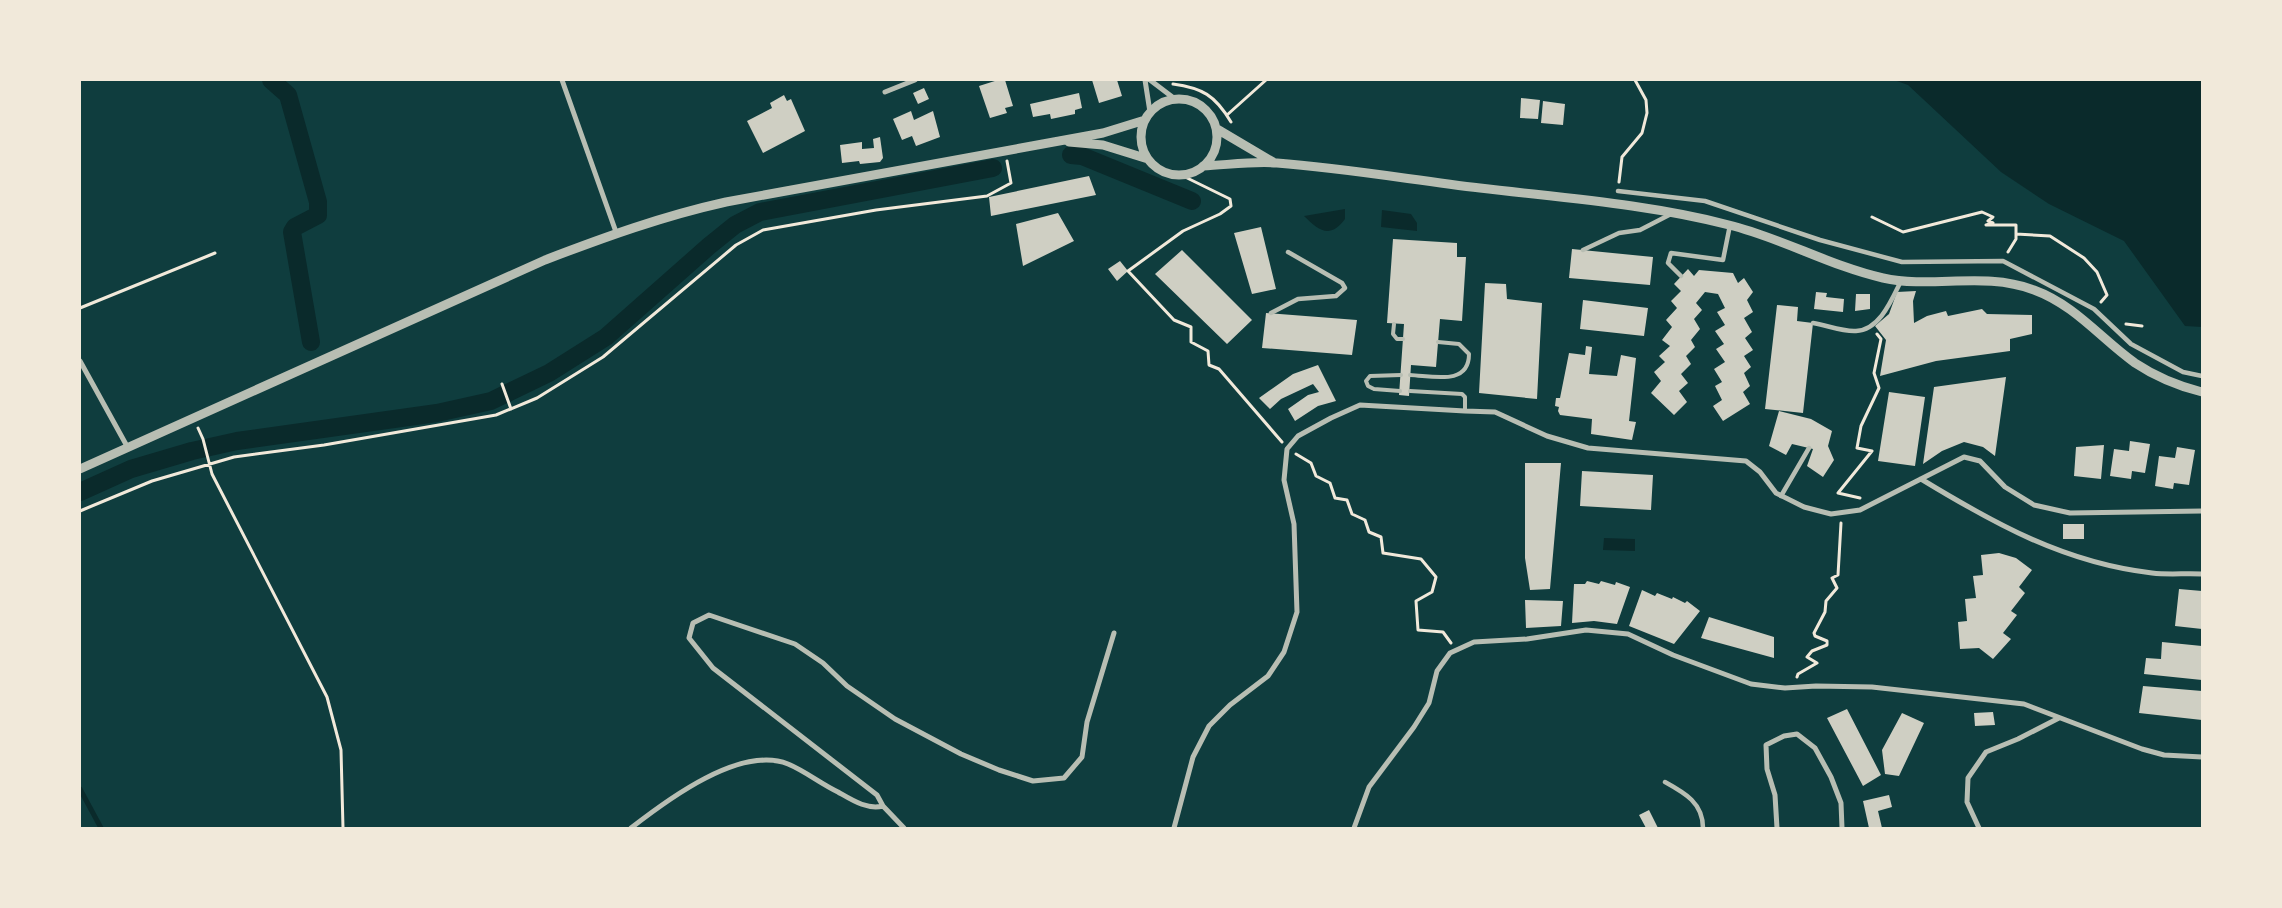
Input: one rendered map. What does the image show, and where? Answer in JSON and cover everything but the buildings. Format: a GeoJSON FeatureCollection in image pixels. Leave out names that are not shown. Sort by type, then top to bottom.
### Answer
{"type":"FeatureCollection","features":[{"type":"Feature","properties":{"kind":"street"},"geometry":{"type":"LineString","coordinates":[[562,80],[616,232]]}},
{"type":"Feature","properties":{"kind":"street"},"geometry":{"type":"LineString","coordinates":[[885,92],[915,80]]}},
{"type":"Feature","properties":{"kind":"street"},"geometry":{"type":"LineString","coordinates":[[1144,80],[1148,116],[1142,139],[1148,159]]}},
{"type":"Feature","properties":{"kind":"street"},"geometry":{"type":"LineString","coordinates":[[1056,141],[1103,145],[1148,159],[1158,168],[1169,173],[1181,175],[1193,172],[1203,166],[1215,150],[1217,130],[1213,119],[1197,103],[1175,99],[1150,80]]}},
{"type":"Feature","properties":{"kind":"street"},"geometry":{"type":"LineString","coordinates":[[80,469],[545,260],[616,232],[674,214],[726,202],[1103,133],[1148,116],[1162,104],[1175,99]]}},
{"type":"Feature","properties":{"kind":"street"},"geometry":{"type":"LineString","coordinates":[[1217,130],[1275,163]]}},
{"type":"Feature","properties":{"kind":"street"},"geometry":{"type":"LineString","coordinates":[[1203,166],[1275,163],[1674,213],[1730,225],[1767,236],[1862,272],[1901,281],[1987,279],[2033,289],[2055,299],[2076,312],[2122,352],[2148,371],[2164,380],[2202,392]]}},
{"type":"Feature","properties":{"kind":"street"},"geometry":{"type":"LineString","coordinates":[[1618,191],[1705,201],[1820,240],[1902,262],[2003,261],[2094,308],[2131,344],[2183,372],[2202,376]]}},
{"type":"Feature","properties":{"kind":"street"},"geometry":{"type":"LineString","coordinates":[[1583,250],[1619,233],[1640,230],[1674,213]]}},
{"type":"Feature","properties":{"kind":"street"},"geometry":{"type":"LineString","coordinates":[[1681,276],[1668,263],[1671,253],[1723,260],[1730,225]]}},
{"type":"Feature","properties":{"kind":"street"},"geometry":{"type":"LineString","coordinates":[[1271,313],[1298,299],[1336,296],[1345,288],[1342,283],[1288,252]]}},
{"type":"Feature","properties":{"kind":"street"},"geometry":{"type":"LineString","coordinates":[[1813,323],[1856,331],[1871,325],[1884,314],[1901,281]]}},
{"type":"Feature","properties":{"kind":"street"},"geometry":{"type":"LineString","coordinates":[[80,361],[128,448]]}},
{"type":"Feature","properties":{"kind":"street"},"geometry":{"type":"LineString","coordinates":[[1174,828],[1193,757],[1209,726],[1230,705],[1268,676],[1284,652],[1297,612],[1294,524],[1284,480],[1287,449],[1298,436],[1360,405],[1495,412],[1547,436],[1588,448],[1746,461],[1760,472],[1776,493],[1804,508],[1831,514],[1860,510],[1964,457],[1980,461],[2005,487],[2034,505],[2070,513],[2202,511]]}},
{"type":"Feature","properties":{"kind":"street"},"geometry":{"type":"LineString","coordinates":[[1781,496],[1809,448]]}},
{"type":"Feature","properties":{"kind":"street"},"geometry":{"type":"LineString","coordinates":[[1921,479],[1985,518],[2044,546],[2080,558],[2152,573],[2202,574]]}},
{"type":"Feature","properties":{"kind":"street"},"geometry":{"type":"LineString","coordinates":[[904,828],[883,806],[877,795],[712,668],[689,638],[693,623],[709,615],[795,644],[823,663],[847,686],[895,719],[961,754],[999,770],[1033,781],[1064,778],[1082,757],[1087,722],[1114,633]]}},
{"type":"Feature","properties":{"kind":"street"},"geometry":{"type":"LineString","coordinates":[[1354,828],[1369,786],[1414,728],[1429,703],[1436,671],[1455,650],[1474,642],[1527,639],[1586,630],[1628,634],[1673,655],[1750,684],[1785,688],[1823,686],[1872,687],[2024,704],[2142,750],[2164,755],[2202,757]]}},
{"type":"Feature","properties":{"kind":"street"},"geometry":{"type":"LineString","coordinates":[[1979,828],[1967,802],[1968,778],[1986,752],[2018,739],[2059,718]]}},
{"type":"Feature","properties":{"kind":"street"},"geometry":{"type":"LineString","coordinates":[[1777,828],[1775,795],[1767,769],[1766,745],[1784,736],[1797,734],[1815,748],[1831,778],[1840,802],[1842,828]]}},
{"type":"Feature","properties":{"kind":"street"},"geometry":{"type":"LineString","coordinates":[[632,828],[667,800],[703,781],[733,766],[766,759],[788,764],[855,802],[873,809],[883,806]]}},
{"type":"Feature","properties":{"kind":"street"},"geometry":{"type":"LineString","coordinates":[[1665,782],[1690,796],[1703,816],[1703,828]]}},
{"type":"Feature","properties":{"kind":"lane"},"geometry":{"type":"LineString","coordinates":[[1394,324],[1393,334],[1397,339],[1404,339]]}},
{"type":"Feature","properties":{"kind":"lane"},"geometry":{"type":"LineString","coordinates":[[1410,375],[1449,377],[1462,374],[1467,368],[1469,354],[1459,344],[1438,342]]}},
{"type":"Feature","properties":{"kind":"lane"},"geometry":{"type":"LineString","coordinates":[[1400,391],[1374,389],[1368,386],[1366,381],[1370,376],[1401,375]]}},
{"type":"Feature","properties":{"kind":"lane"},"geometry":{"type":"LineString","coordinates":[[1410,391],[1462,394],[1465,397],[1465,411]]}},
{"type":"Feature","properties":{"kind":"path"},"geometry":{"type":"LineString","coordinates":[[1226,114],[1266,80]]}},
{"type":"Feature","properties":{"kind":"path"},"geometry":{"type":"LineString","coordinates":[[1618,191],[1622,157],[1642,133],[1647,112],[1646,100],[1635,80]]}},
{"type":"Feature","properties":{"kind":"path"},"geometry":{"type":"LineString","coordinates":[[1167,83],[1193,87],[1210,95],[1234,127]]}},
{"type":"Feature","properties":{"kind":"path"},"geometry":{"type":"LineString","coordinates":[[80,511],[152,481],[234,457],[343,442],[496,415],[537,398],[603,357],[736,245],[763,230],[876,210],[987,196],[1011,183],[1006,150]]}},
{"type":"Feature","properties":{"kind":"path"},"geometry":{"type":"LineString","coordinates":[[1181,175],[1230,199],[1231,206],[1220,214],[1183,231],[1128,271],[1174,320],[1191,327],[1191,342],[1208,351],[1209,365],[1219,369],[1287,449],[1311,463],[1316,476],[1330,483],[1335,498],[1347,500],[1352,514],[1365,520],[1368,532],[1381,537],[1383,553],[1421,559],[1436,577],[1432,592],[1416,601],[1418,630],[1444,632],[1455,650]]}},
{"type":"Feature","properties":{"kind":"path"},"geometry":{"type":"LineString","coordinates":[[1872,217],[1903,232],[1982,212],[1993,217],[1988,221],[1993,223],[1986,225],[2016,225],[2016,238],[2003,261]]}},
{"type":"Feature","properties":{"kind":"path"},"geometry":{"type":"LineString","coordinates":[[2016,234],[2050,236],[2084,258],[2102,281],[2107,295],[2100,302],[2106,308]]}},
{"type":"Feature","properties":{"kind":"path"},"geometry":{"type":"LineString","coordinates":[[80,308],[216,253]]}},
{"type":"Feature","properties":{"kind":"path"},"geometry":{"type":"LineString","coordinates":[[2123,324],[2142,326]]}},
{"type":"Feature","properties":{"kind":"path"},"geometry":{"type":"LineString","coordinates":[[1868,506],[1865,499],[1838,493],[1872,451],[1857,448],[1861,426],[1879,388],[1874,373],[1881,339],[1871,325]]}},
{"type":"Feature","properties":{"kind":"path"},"geometry":{"type":"LineString","coordinates":[[502,384],[511,408]]}},
{"type":"Feature","properties":{"kind":"path"},"geometry":{"type":"LineString","coordinates":[[203,439],[209,465],[327,698],[341,750],[343,828]]}},
{"type":"Feature","properties":{"kind":"path"},"geometry":{"type":"LineString","coordinates":[[1823,686],[1815,679],[1796,678],[1798,674],[1817,663],[1807,657],[1812,652],[1827,645],[1827,641],[1815,636],[1814,632],[1825,612],[1826,601],[1837,588],[1832,578],[1838,575],[1841,512]]}},
{"type":"Feature","properties":{"kind":"water"},"geometry":{"type":"Polygon","coordinates":[[[1894,80],[2202,80],[2202,327],[2185,326],[2124,241],[2049,204],[2001,172],[1908,85],[1894,80]]]}},
{"type":"Feature","properties":{"kind":"water"},"geometry":{"type":"Polygon","coordinates":[[[1345,209],[1345,219],[1340,225],[1329,231],[1315,226],[1304,216],[1345,209]]]}},
{"type":"Feature","properties":{"kind":"water"},"geometry":{"type":"Polygon","coordinates":[[[1382,210],[1411,214],[1417,223],[1417,231],[1381,227],[1382,210]]]}},
{"type":"Feature","properties":{"kind":"water"},"geometry":{"type":"Polygon","coordinates":[[[1604,538],[1635,539],[1635,551],[1603,550],[1604,538]]]}},
{"type":"Feature","properties":{"kind":"waterway"},"geometry":{"type":"LineString","coordinates":[[271,80],[288,95],[318,202],[318,215],[295,227],[292,232],[311,342]]}},
{"type":"Feature","properties":{"kind":"waterway"},"geometry":{"type":"LineString","coordinates":[[1071,155],[1082,156],[1192,201]]}},
{"type":"Feature","properties":{"kind":"waterway"},"geometry":{"type":"LineString","coordinates":[[80,492],[131,469],[192,451],[237,441],[437,413],[491,401],[549,373],[606,337],[709,246],[735,225],[760,212],[993,168]]}},
{"type":"Feature","properties":{"kind":"waterway"},"geometry":{"type":"LineString","coordinates":[[80,789],[101,828]]}}]}
